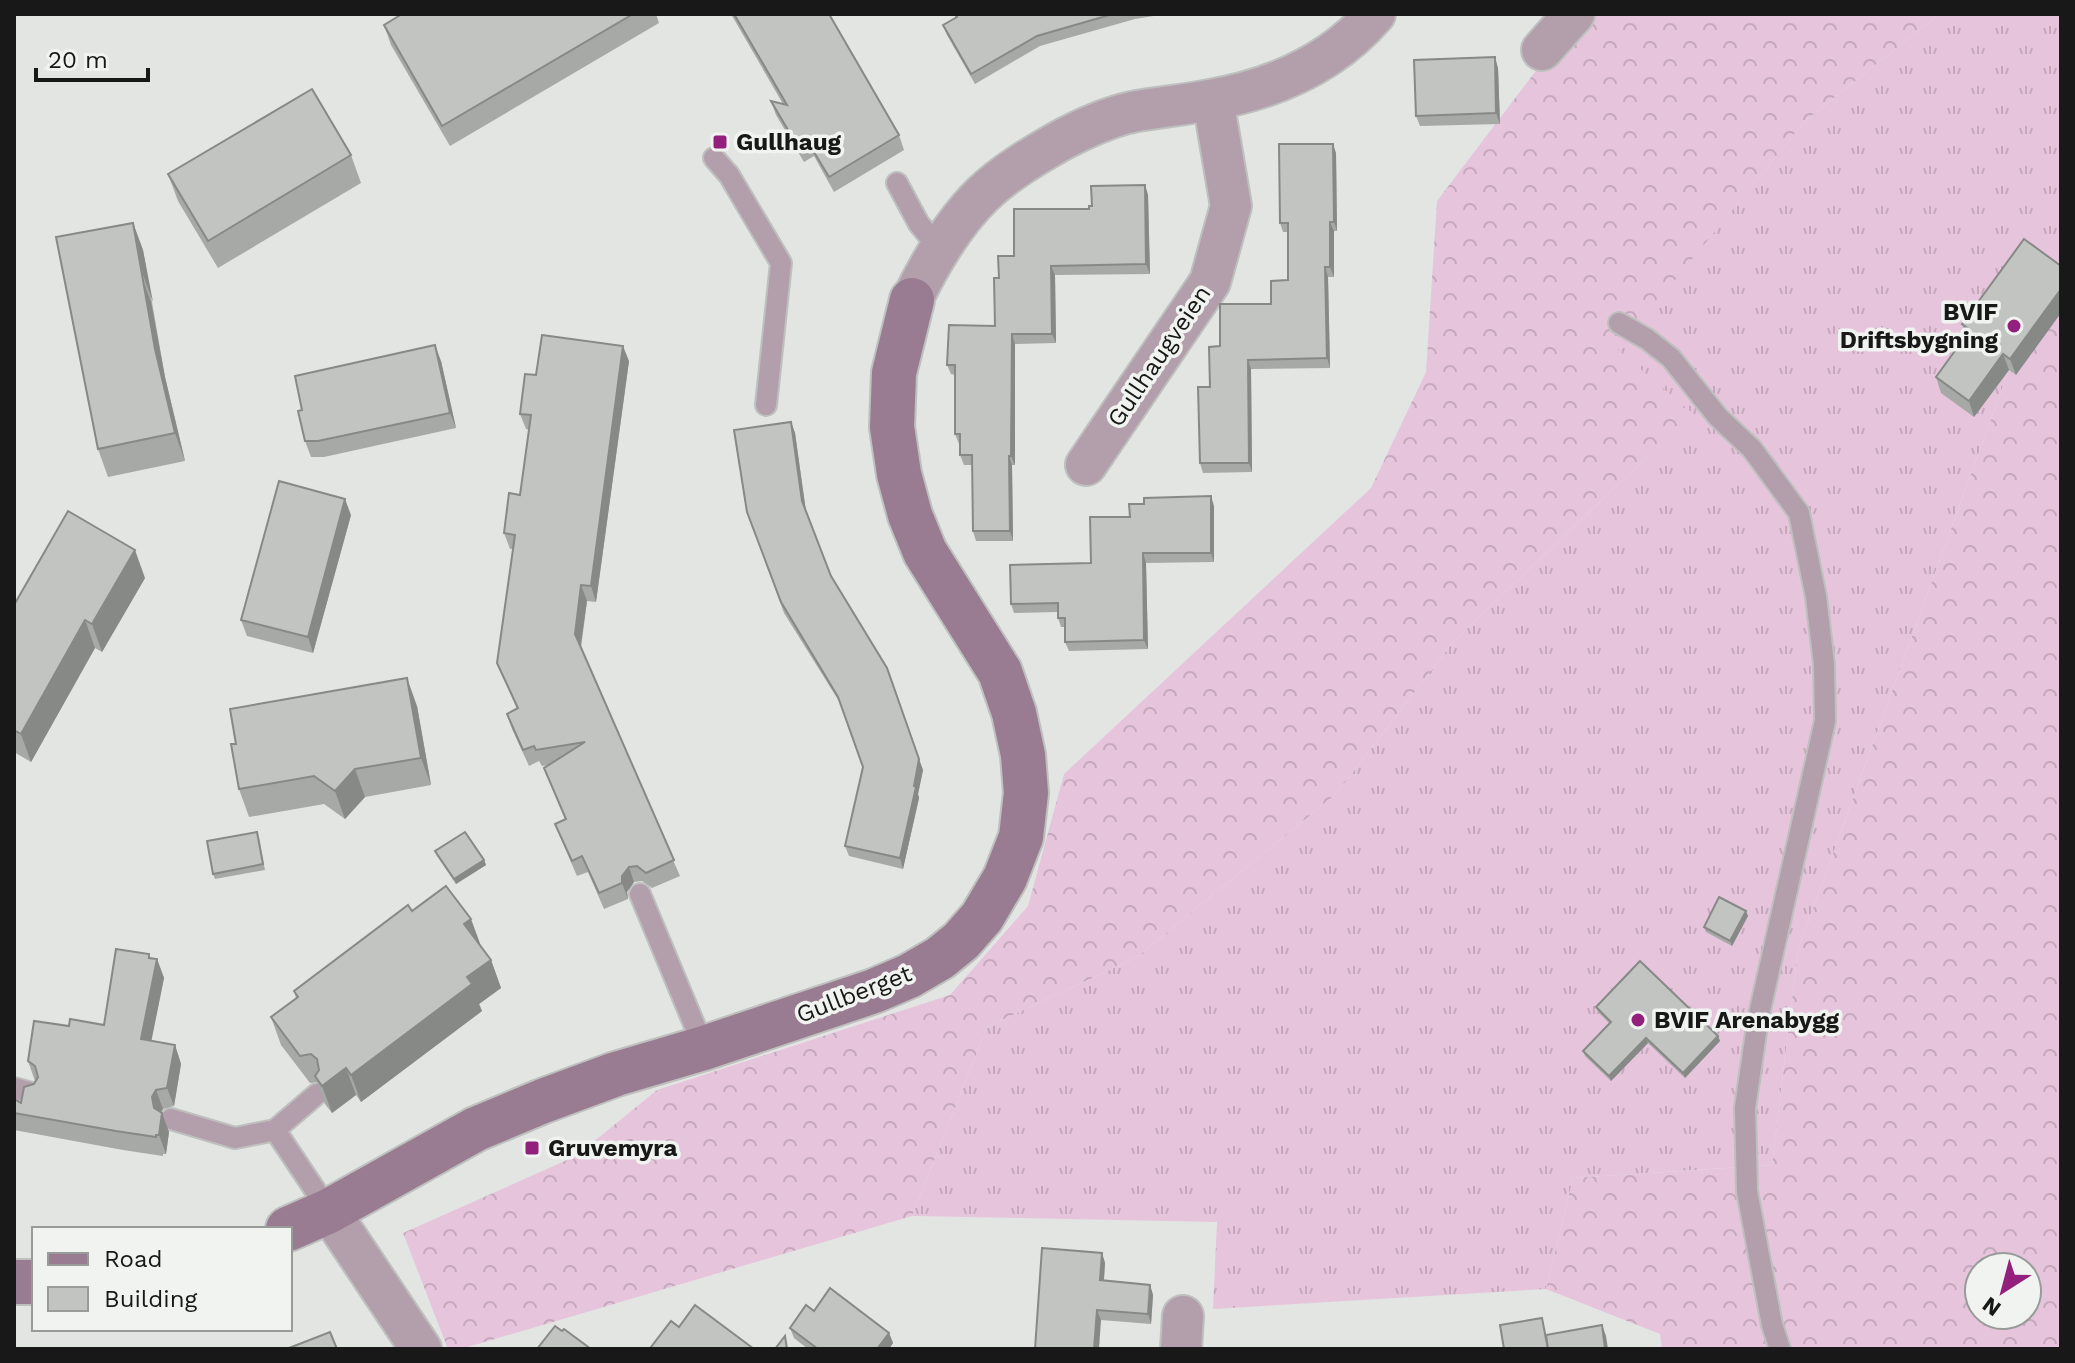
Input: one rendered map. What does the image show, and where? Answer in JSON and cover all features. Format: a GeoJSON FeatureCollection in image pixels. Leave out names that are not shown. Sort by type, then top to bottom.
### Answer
{"type":"FeatureCollection","features":[{"type":"Feature","properties":{"kind":"street"},"geometry":{"type":"LineString","coordinates":[[912,300],[940,249],[983,195],[1013,170],[1086,126],[1130,112],[1213,100],[1291,78],[1342,46],[1375,14]]}},
{"type":"Feature","properties":{"kind":"street"},"geometry":{"type":"LineString","coordinates":[[1542,50],[1574,14]]}},
{"type":"Feature","properties":{"kind":"street","name":"Gullhaugveien"},"geometry":{"type":"LineString","coordinates":[[1086,465],[1210,282],[1231,206],[1213,100]]}},
{"type":"Feature","properties":{"kind":"street","name":"Gullberget"},"geometry":{"type":"LineString","coordinates":[[292,1227],[329,1211],[476,1129],[543,1101],[616,1074],[874,991],[909,976],[940,958],[961,941],[982,917],[1005,878],[1021,837],[1026,793],[1023,755],[1014,713],[1000,672],[925,552],[910,515],[899,474],[892,427],[894,373],[912,300]]}},
{"type":"Feature","properties":{"kind":"street"},"geometry":{"type":"LineString","coordinates":[[329,1211],[421,1349]]}},
{"type":"Feature","properties":{"kind":"lane"},"geometry":{"type":"LineString","coordinates":[[714,158],[729,175],[781,263],[766,405]]}},
{"type":"Feature","properties":{"kind":"lane"},"geometry":{"type":"LineString","coordinates":[[897,183],[919,224],[940,249]]}},
{"type":"Feature","properties":{"kind":"lane"},"geometry":{"type":"LineString","coordinates":[[1619,323],[1671,358],[1718,417],[1752,449],[1799,513],[1816,597],[1824,664],[1825,721],[1758,1019],[1745,1108],[1747,1191],[1772,1325],[1780,1349]]}},
{"type":"Feature","properties":{"kind":"lane"},"geometry":{"type":"LineString","coordinates":[[640,894],[704,1048]]}},
{"type":"Feature","properties":{"kind":"lane"},"geometry":{"type":"LineString","coordinates":[[171,1119],[235,1138],[275,1130],[317,1094]]}},
{"type":"Feature","properties":{"kind":"lane"},"geometry":{"type":"LineString","coordinates":[[275,1130],[329,1211]]}},
{"type":"Feature","properties":{"kind":"green space"},"geometry":{"type":"Polygon","coordinates":[[[1579,14],[1939,14],[1805,121],[1618,350],[1697,417],[1634,469],[1453,642],[1336,794],[1137,957],[987,1027],[912,1216],[461,1349],[448,1349],[403,1233],[576,1156],[657,1090],[950,995],[1028,906],[1064,774],[1371,488],[1426,372],[1437,201],[1579,14]]]}},
{"type":"Feature","properties":{"kind":"green space"},"geometry":{"type":"Polygon","coordinates":[[[1939,14],[2061,14],[2061,264],[2011,364],[1798,950],[1772,1165],[1573,1178],[1546,1289],[1213,1309],[1217,1222],[912,1216],[987,1027],[1137,957],[1336,794],[1453,642],[1634,469],[1696,417],[1617,350],[1805,121],[1939,14]]]}},
{"type":"Feature","properties":{"kind":"green space"},"geometry":{"type":"Polygon","coordinates":[[[2061,264],[2061,1349],[1662,1349],[1660,1334],[1546,1289],[1573,1178],[1772,1165],[1798,950],[2011,364],[2061,264]]]}},
{"type":"Feature","properties":{"kind":"building"},"geometry":{"type":"Polygon","coordinates":[[[402,14],[633,14],[442,126],[384,25],[402,14]]]}},
{"type":"Feature","properties":{"kind":"building"},"geometry":{"type":"Polygon","coordinates":[[[734,14],[829,14],[899,135],[829,177],[808,142],[798,147],[771,101],[787,105],[734,14]]]}},
{"type":"Feature","properties":{"kind":"building"},"geometry":{"type":"Polygon","coordinates":[[[955,14],[1113,14],[1037,36],[971,74],[943,25],[957,17],[955,14]]]}},
{"type":"Feature","properties":{"kind":"building"},"geometry":{"type":"Polygon","coordinates":[[[1495,57],[1496,113],[1416,116],[1414,60],[1495,57]]]}},
{"type":"Feature","properties":{"kind":"building"},"geometry":{"type":"Polygon","coordinates":[[[312,89],[351,155],[208,241],[168,174],[312,89]]]}},
{"type":"Feature","properties":{"kind":"building"},"geometry":{"type":"Polygon","coordinates":[[[1279,144],[1333,144],[1334,222],[1330,222],[1330,267],[1325,267],[1327,358],[1248,360],[1249,463],[1200,463],[1198,387],[1210,387],[1209,347],[1220,346],[1220,304],[1271,304],[1271,281],[1288,280],[1288,223],[1280,223],[1279,144]]]}},
{"type":"Feature","properties":{"kind":"building"},"geometry":{"type":"Polygon","coordinates":[[[1145,185],[1146,264],[1051,266],[1052,334],[1012,334],[1010,531],[973,531],[972,455],[960,455],[960,434],[955,434],[955,365],[947,365],[949,325],[995,326],[994,278],[999,278],[998,256],[1014,256],[1014,209],[1089,209],[1092,206],[1091,186],[1145,185]]]}},
{"type":"Feature","properties":{"kind":"building"},"geometry":{"type":"Polygon","coordinates":[[[133,223],[155,349],[175,433],[98,449],[56,237],[133,223]]]}},
{"type":"Feature","properties":{"kind":"building","name":"BVIF Driftsbygning"},"geometry":{"type":"Polygon","coordinates":[[[2024,239],[2061,266],[2061,289],[2010,359],[2003,354],[1969,401],[1936,377],[1970,330],[1962,324],[2024,239]]]}},
{"type":"Feature","properties":{"kind":"building"},"geometry":{"type":"Polygon","coordinates":[[[542,335],[623,346],[591,586],[581,585],[575,634],[674,860],[646,873],[637,866],[629,867],[622,876],[622,883],[599,893],[582,856],[572,861],[555,824],[566,819],[544,768],[585,742],[536,750],[534,746],[523,750],[507,714],[518,708],[497,663],[515,535],[504,533],[509,493],[520,495],[531,415],[520,414],[525,374],[536,375],[542,335]]]}},
{"type":"Feature","properties":{"kind":"building"},"geometry":{"type":"Polygon","coordinates":[[[435,345],[450,413],[318,441],[305,441],[295,376],[435,345]]]}},
{"type":"Feature","properties":{"kind":"building"},"geometry":{"type":"Polygon","coordinates":[[[791,422],[802,501],[831,576],[887,668],[919,759],[900,858],[845,846],[863,767],[838,697],[781,602],[747,512],[734,430],[791,422]]]}},
{"type":"Feature","properties":{"kind":"building"},"geometry":{"type":"Polygon","coordinates":[[[279,481],[345,499],[308,637],[241,620],[279,481]]]}},
{"type":"Feature","properties":{"kind":"building"},"geometry":{"type":"Polygon","coordinates":[[[1211,496],[1211,553],[1143,553],[1144,640],[1065,642],[1065,618],[1058,618],[1058,603],[1011,604],[1010,565],[1091,563],[1090,517],[1130,517],[1129,504],[1144,504],[1144,498],[1211,496]]]}},
{"type":"Feature","properties":{"kind":"building"},"geometry":{"type":"Polygon","coordinates":[[[68,511],[135,550],[92,624],[85,620],[21,734],[14,730],[14,605],[68,511]]]}},
{"type":"Feature","properties":{"kind":"building"},"geometry":{"type":"Polygon","coordinates":[[[407,678],[421,758],[355,769],[335,791],[314,776],[239,789],[231,744],[236,744],[230,709],[407,678]]]}},
{"type":"Feature","properties":{"kind":"building"},"geometry":{"type":"Polygon","coordinates":[[[257,832],[263,864],[213,874],[207,841],[257,832]]]}},
{"type":"Feature","properties":{"kind":"building"},"geometry":{"type":"Polygon","coordinates":[[[465,832],[484,860],[454,879],[435,851],[465,832]]]}},
{"type":"Feature","properties":{"kind":"building"},"geometry":{"type":"Polygon","coordinates":[[[446,886],[471,919],[464,924],[491,960],[467,977],[472,984],[351,1075],[346,1068],[322,1086],[315,1076],[319,1070],[317,1059],[311,1054],[300,1056],[271,1017],[298,997],[294,991],[408,905],[412,911],[446,886]]]}},
{"type":"Feature","properties":{"kind":"building"},"geometry":{"type":"Polygon","coordinates":[[[1719,897],[1746,911],[1730,941],[1704,927],[1719,897]]]}},
{"type":"Feature","properties":{"kind":"building"},"geometry":{"type":"Polygon","coordinates":[[[116,949],[149,954],[149,958],[157,959],[141,1039],[175,1045],[167,1088],[156,1090],[152,1097],[154,1108],[162,1113],[159,1135],[116,1131],[14,1113],[14,1099],[21,1103],[24,1087],[34,1084],[38,1077],[35,1066],[28,1061],[34,1021],[69,1026],[70,1019],[104,1025],[116,949]]]}},
{"type":"Feature","properties":{"kind":"building","name":"BVIF Arenabygg"},"geometry":{"type":"Polygon","coordinates":[[[1640,961],[1718,1036],[1683,1073],[1646,1038],[1609,1076],[1583,1051],[1611,1022],[1596,1007],[1640,961]]]}},
{"type":"Feature","properties":{"kind":"building"},"geometry":{"type":"Polygon","coordinates":[[[1042,1248],[1102,1253],[1100,1280],[1150,1285],[1148,1314],[1097,1310],[1094,1349],[1035,1349],[1042,1248]]]}},
{"type":"Feature","properties":{"kind":"building"},"geometry":{"type":"Polygon","coordinates":[[[830,1288],[889,1333],[877,1349],[818,1349],[790,1328],[806,1305],[814,1311],[830,1288]]]}},
{"type":"Feature","properties":{"kind":"building"},"geometry":{"type":"Polygon","coordinates":[[[695,1305],[754,1349],[651,1347],[671,1321],[679,1327],[695,1305]]]}},
{"type":"Feature","properties":{"kind":"building"},"geometry":{"type":"Polygon","coordinates":[[[1542,1318],[1548,1349],[1504,1349],[1500,1325],[1542,1318]]]}},
{"type":"Feature","properties":{"kind":"building"},"geometry":{"type":"Polygon","coordinates":[[[1602,1325],[1605,1349],[1548,1349],[1546,1335],[1602,1325]]]}},
{"type":"Feature","properties":{"kind":"building"},"geometry":{"type":"Polygon","coordinates":[[[555,1326],[562,1331],[564,1329],[591,1349],[537,1349],[555,1326]]]}},
{"type":"Feature","properties":{"kind":"building"},"geometry":{"type":"Polygon","coordinates":[[[330,1332],[337,1349],[289,1349],[289,1348],[330,1332]]]}},
{"type":"Feature","properties":{"kind":"building"},"geometry":{"type":"Polygon","coordinates":[[[785,1336],[787,1349],[775,1349],[785,1336]]]}},
{"type":"Feature","properties":{"kind":"place","name":"Gullhaug"},"geometry":{"type":"Point","coordinates":[720,142]}},
{"type":"Feature","properties":{"kind":"place","name":"BVIF Driftsbygning"},"geometry":{"type":"Point","coordinates":[2014,326]}},
{"type":"Feature","properties":{"kind":"place","name":"BVIF Arenabygg"},"geometry":{"type":"Point","coordinates":[1638,1020]}},
{"type":"Feature","properties":{"kind":"place","name":"Gruvemyra"},"geometry":{"type":"Point","coordinates":[532,1148]}}]}
